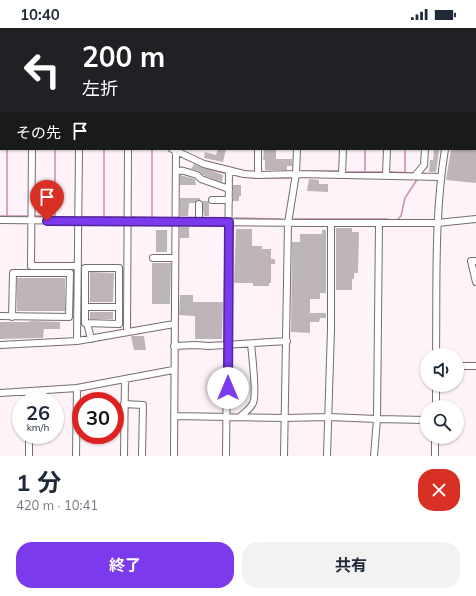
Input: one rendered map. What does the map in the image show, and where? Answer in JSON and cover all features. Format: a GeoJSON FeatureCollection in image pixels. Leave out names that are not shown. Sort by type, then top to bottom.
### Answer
{"type":"FeatureCollection","features":[{"type":"Feature","properties":{"kind":"street"},"geometry":{"type":"LineString","coordinates":[[32,150],[31,266],[78,266]]}},
{"type":"Feature","properties":{"kind":"street"},"geometry":{"type":"LineString","coordinates":[[77,342],[79,150]]}},
{"type":"Feature","properties":{"kind":"street"},"geometry":{"type":"LineString","coordinates":[[127,332],[128,150]]}},
{"type":"Feature","properties":{"kind":"street"},"geometry":{"type":"LineString","coordinates":[[174,150],[204,164],[258,175],[296,174],[440,176]]}},
{"type":"Feature","properties":{"kind":"street"},"geometry":{"type":"LineString","coordinates":[[174,150],[176,170],[174,456]]}},
{"type":"Feature","properties":{"kind":"street"},"geometry":{"type":"LineString","coordinates":[[258,150],[258,175]]}},
{"type":"Feature","properties":{"kind":"street"},"geometry":{"type":"LineString","coordinates":[[284,456],[288,223],[296,174],[297,150]]}},
{"type":"Feature","properties":{"kind":"street"},"geometry":{"type":"LineString","coordinates":[[342,175],[343,150]]}},
{"type":"Feature","properties":{"kind":"street"},"geometry":{"type":"LineString","coordinates":[[386,176],[387,150]]}},
{"type":"Feature","properties":{"kind":"street"},"geometry":{"type":"LineString","coordinates":[[415,176],[424,165],[425,150]]}},
{"type":"Feature","properties":{"kind":"street"},"geometry":{"type":"LineString","coordinates":[[436,348],[437,223],[440,176],[445,150]]}},
{"type":"Feature","properties":{"kind":"street"},"geometry":{"type":"LineString","coordinates":[[176,170],[197,175],[201,179],[229,189]]}},
{"type":"Feature","properties":{"kind":"street"},"geometry":{"type":"LineString","coordinates":[[226,456],[228,416],[229,170]]}},
{"type":"Feature","properties":{"kind":"street"},"geometry":{"type":"LineString","coordinates":[[212,200],[229,200]]}},
{"type":"Feature","properties":{"kind":"street"},"geometry":{"type":"LineString","coordinates":[[199,204],[199,222]]}},
{"type":"Feature","properties":{"kind":"street"},"geometry":{"type":"LineString","coordinates":[[0,220],[437,223],[476,219]]}},
{"type":"Feature","properties":{"kind":"street"},"geometry":{"type":"LineString","coordinates":[[327,456],[329,417],[331,223]]}},
{"type":"Feature","properties":{"kind":"street"},"geometry":{"type":"LineString","coordinates":[[374,456],[377,419],[379,223]]}},
{"type":"Feature","properties":{"kind":"street"},"geometry":{"type":"LineString","coordinates":[[153,258],[175,258]]}},
{"type":"Feature","properties":{"kind":"street"},"geometry":{"type":"LineString","coordinates":[[476,261],[471,261],[476,282]]}},
{"type":"Feature","properties":{"kind":"street"},"geometry":{"type":"LineString","coordinates":[[87,324],[119,324],[120,268],[85,268],[85,323],[87,324],[91,339]]}},
{"type":"Feature","properties":{"kind":"street"},"geometry":{"type":"LineString","coordinates":[[0,316],[12,317],[69,317],[70,274],[13,273],[12,317]]}},
{"type":"Feature","properties":{"kind":"street"},"geometry":{"type":"LineString","coordinates":[[85,307],[119,307]]}},
{"type":"Feature","properties":{"kind":"street"},"geometry":{"type":"LineString","coordinates":[[0,345],[77,342],[174,324]]}},
{"type":"Feature","properties":{"kind":"street"},"geometry":{"type":"LineString","coordinates":[[174,346],[209,346],[287,341]]}},
{"type":"Feature","properties":{"kind":"street"},"geometry":{"type":"LineString","coordinates":[[240,417],[253,404],[255,395],[253,386],[251,344]]}},
{"type":"Feature","properties":{"kind":"street"},"geometry":{"type":"LineString","coordinates":[[464,366],[476,366]]}},
{"type":"Feature","properties":{"kind":"street"},"geometry":{"type":"LineString","coordinates":[[30,392],[77,388],[174,370]]}},
{"type":"Feature","properties":{"kind":"street"},"geometry":{"type":"LineString","coordinates":[[125,379],[124,404],[143,405],[142,456]]}},
{"type":"Feature","properties":{"kind":"street"},"geometry":{"type":"LineString","coordinates":[[76,456],[77,388]]}},
{"type":"Feature","properties":{"kind":"street"},"geometry":{"type":"LineString","coordinates":[[0,393],[12,393]]}},
{"type":"Feature","properties":{"kind":"street"},"geometry":{"type":"LineString","coordinates":[[174,416],[284,418],[329,417],[420,420]]}},
{"type":"Feature","properties":{"kind":"street"},"geometry":{"type":"LineString","coordinates":[[29,444],[29,456]]}},
{"type":"Feature","properties":{"kind":"street"},"geometry":{"type":"LineString","coordinates":[[124,444],[124,456]]}},
{"type":"Feature","properties":{"kind":"street"},"geometry":{"type":"LineString","coordinates":[[435,444],[435,456]]}},
{"type":"Feature","properties":{"kind":"building"},"geometry":{"type":"Polygon","coordinates":[[[218,150],[226,150],[223,162],[204,158],[205,152],[216,155],[218,150]]]}},
{"type":"Feature","properties":{"kind":"building"},"geometry":{"type":"Polygon","coordinates":[[[264,150],[276,150],[276,159],[292,159],[292,166],[287,166],[287,170],[265,170],[265,160],[263,160],[264,150]]]}},
{"type":"Feature","properties":{"kind":"building"},"geometry":{"type":"Polygon","coordinates":[[[434,150],[438,150],[436,172],[429,172],[430,160],[433,160],[434,150]]]}},
{"type":"Feature","properties":{"kind":"building"},"geometry":{"type":"Polygon","coordinates":[[[451,150],[476,150],[476,183],[446,180],[451,150]]]}},
{"type":"Feature","properties":{"kind":"building"},"geometry":{"type":"Polygon","coordinates":[[[194,164],[223,175],[222,182],[203,175],[199,171],[191,169],[194,164]]]}},
{"type":"Feature","properties":{"kind":"building"},"geometry":{"type":"Polygon","coordinates":[[[180,175],[195,179],[196,185],[180,185],[180,175]]]}},
{"type":"Feature","properties":{"kind":"building"},"geometry":{"type":"Polygon","coordinates":[[[309,179],[319,180],[319,184],[328,184],[328,192],[307,191],[309,179]]]}},
{"type":"Feature","properties":{"kind":"building"},"geometry":{"type":"Polygon","coordinates":[[[233,185],[241,185],[241,196],[239,196],[239,201],[233,201],[233,185]]]}},
{"type":"Feature","properties":{"kind":"building"},"geometry":{"type":"Polygon","coordinates":[[[180,198],[200,198],[200,200],[197,200],[195,203],[189,203],[188,216],[180,216],[180,198]]]}},
{"type":"Feature","properties":{"kind":"building"},"geometry":{"type":"Polygon","coordinates":[[[202,201],[208,201],[209,216],[204,216],[202,201]]]}},
{"type":"Feature","properties":{"kind":"building"},"geometry":{"type":"Polygon","coordinates":[[[180,227],[189,227],[189,238],[180,238],[180,227]]]}},
{"type":"Feature","properties":{"kind":"building"},"geometry":{"type":"Polygon","coordinates":[[[336,228],[352,228],[352,232],[359,232],[358,273],[354,273],[354,279],[352,279],[352,290],[336,290],[336,228]]]}},
{"type":"Feature","properties":{"kind":"building"},"geometry":{"type":"Polygon","coordinates":[[[236,229],[252,229],[252,246],[262,246],[262,249],[271,249],[271,259],[275,259],[275,264],[271,264],[271,283],[269,283],[269,286],[253,286],[253,283],[234,283],[236,229]]]}},
{"type":"Feature","properties":{"kind":"building"},"geometry":{"type":"Polygon","coordinates":[[[156,230],[167,230],[167,252],[156,252],[156,230]]]}},
{"type":"Feature","properties":{"kind":"building"},"geometry":{"type":"Polygon","coordinates":[[[322,230],[326,230],[326,293],[320,293],[320,299],[310,299],[310,313],[326,313],[326,318],[320,318],[319,322],[310,322],[310,333],[291,332],[292,242],[300,242],[300,234],[322,234],[322,230]]]}},
{"type":"Feature","properties":{"kind":"building"},"geometry":{"type":"Polygon","coordinates":[[[152,263],[171,263],[170,304],[152,304],[152,263]]]}},
{"type":"Feature","properties":{"kind":"building"},"geometry":{"type":"Polygon","coordinates":[[[90,272],[114,273],[113,302],[90,302],[90,272]]]}},
{"type":"Feature","properties":{"kind":"building"},"geometry":{"type":"Polygon","coordinates":[[[17,278],[65,278],[65,311],[17,311],[17,278]]]}},
{"type":"Feature","properties":{"kind":"building"},"geometry":{"type":"Polygon","coordinates":[[[180,295],[193,295],[193,302],[223,302],[222,339],[195,339],[195,316],[179,315],[180,295]]]}},
{"type":"Feature","properties":{"kind":"building"},"geometry":{"type":"Polygon","coordinates":[[[90,312],[113,312],[113,319],[90,319],[90,312]]]}},
{"type":"Feature","properties":{"kind":"building"},"geometry":{"type":"Polygon","coordinates":[[[0,322],[60,322],[60,329],[44,329],[43,338],[0,339],[0,322]]]}},
{"type":"Feature","properties":{"kind":"building"},"geometry":{"type":"Polygon","coordinates":[[[131,336],[144,336],[146,350],[134,350],[131,336]]]}},
{"type":"Feature","properties":{"kind":"waterway"},"geometry":{"type":"LineString","coordinates":[[7,150],[7,216]]}},
{"type":"Feature","properties":{"kind":"waterway"},"geometry":{"type":"LineString","coordinates":[[55,150],[55,216]]}},
{"type":"Feature","properties":{"kind":"waterway"},"geometry":{"type":"LineString","coordinates":[[104,150],[104,217]]}},
{"type":"Feature","properties":{"kind":"waterway"},"geometry":{"type":"LineString","coordinates":[[152,150],[152,217]]}},
{"type":"Feature","properties":{"kind":"waterway"},"geometry":{"type":"LineString","coordinates":[[365,150],[365,172]]}},
{"type":"Feature","properties":{"kind":"waterway"},"geometry":{"type":"LineString","coordinates":[[405,150],[405,173]]}},
{"type":"Feature","properties":{"kind":"waterway"},"geometry":{"type":"LineString","coordinates":[[184,158],[208,169],[224,173]]}},
{"type":"Feature","properties":{"kind":"waterway"},"geometry":{"type":"LineString","coordinates":[[423,171],[427,167],[427,162]]}},
{"type":"Feature","properties":{"kind":"waterway"},"geometry":{"type":"LineString","coordinates":[[302,171],[338,171]]}},
{"type":"Feature","properties":{"kind":"waterway"},"geometry":{"type":"LineString","coordinates":[[347,172],[382,172]]}},
{"type":"Feature","properties":{"kind":"waterway"},"geometry":{"type":"LineString","coordinates":[[390,172],[414,173]]}},
{"type":"Feature","properties":{"kind":"waterway"},"geometry":{"type":"LineString","coordinates":[[234,175],[254,178],[290,178]]}},
{"type":"Feature","properties":{"kind":"waterway"},"geometry":{"type":"LineString","coordinates":[[398,219],[401,216],[405,198],[418,178]]}},
{"type":"Feature","properties":{"kind":"waterway"},"geometry":{"type":"LineString","coordinates":[[0,216],[27,216]]}},
{"type":"Feature","properties":{"kind":"waterway"},"geometry":{"type":"LineString","coordinates":[[35,216],[74,217]]}},
{"type":"Feature","properties":{"kind":"waterway"},"geometry":{"type":"LineString","coordinates":[[82,217],[123,217]]}},
{"type":"Feature","properties":{"kind":"waterway"},"geometry":{"type":"LineString","coordinates":[[132,217],[170,218]]}},
{"type":"Feature","properties":{"kind":"waterway"},"geometry":{"type":"LineString","coordinates":[[180,218],[197,218]]}},
{"type":"Feature","properties":{"kind":"waterway"},"geometry":{"type":"LineString","coordinates":[[201,218],[223,218]]}},
{"type":"Feature","properties":{"kind":"waterway"},"geometry":{"type":"LineString","coordinates":[[234,218],[281,219]]}},
{"type":"Feature","properties":{"kind":"waterway"},"geometry":{"type":"LineString","coordinates":[[294,219],[388,219]]}},
{"type":"Feature","properties":{"kind":"route"},"geometry":{"type":"LineString","coordinates":[[47,221],[229,222],[228,388]]}}]}
